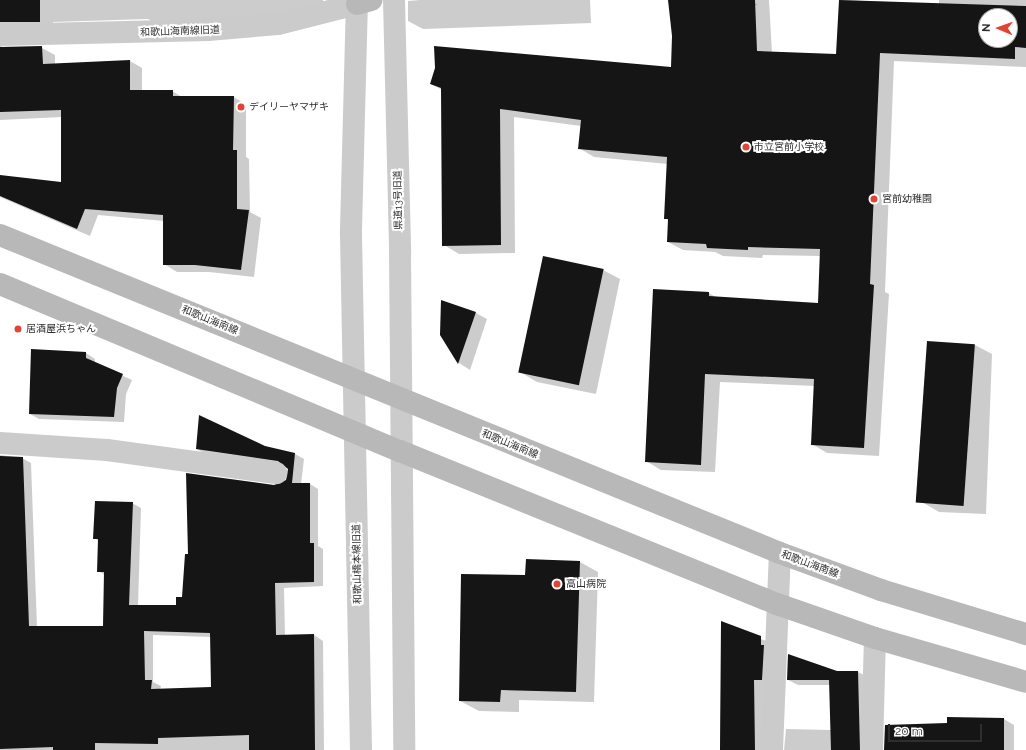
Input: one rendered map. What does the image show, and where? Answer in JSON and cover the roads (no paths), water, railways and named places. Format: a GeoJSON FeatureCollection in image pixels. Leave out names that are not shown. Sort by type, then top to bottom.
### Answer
{"type":"FeatureCollection","features":[{"type":"Feature","properties":{"kind":"main road","name":"和歌山海南線"},"geometry":{"type":"LineString","coordinates":[[0,235],[354,378],[400,400],[780,553],[881,590],[1026,634]]}},
{"type":"Feature","properties":{"kind":"main road"},"geometry":{"type":"LineString","coordinates":[[0,284],[400,451],[777,604],[875,638],[1026,682]]}},
{"type":"Feature","properties":{"kind":"street","name":"県道13号旧道"},"geometry":{"type":"LineString","coordinates":[[394,0],[400,400]]}},
{"type":"Feature","properties":{"kind":"street"},"geometry":{"type":"LineString","coordinates":[[354,378],[351,235],[360,1]]}},
{"type":"Feature","properties":{"kind":"street","name":"和歌山海南線旧道"},"geometry":{"type":"LineString","coordinates":[[0,36],[208,30],[278,24],[360,1]]}},
{"type":"Feature","properties":{"kind":"street","name":"和歌山橋本線旧道"},"geometry":{"type":"LineString","coordinates":[[354,378],[361,750]]}},
{"type":"Feature","properties":{"kind":"street"},"geometry":{"type":"LineString","coordinates":[[400,400],[404,750]]}},
{"type":"Feature","properties":{"kind":"street"},"geometry":{"type":"LineString","coordinates":[[0,443],[107,450],[276,473]]}},
{"type":"Feature","properties":{"kind":"street"},"geometry":{"type":"LineString","coordinates":[[772,750],[780,553]]}},
{"type":"Feature","properties":{"kind":"street"},"geometry":{"type":"LineString","coordinates":[[872,750],[875,638]]}},
{"type":"Feature","properties":{"kind":"place","name":"デイリーヤマザキ"},"geometry":{"type":"Point","coordinates":[241,107]}},
{"type":"Feature","properties":{"kind":"place","name":"市立宮前小学校"},"geometry":{"type":"Point","coordinates":[746,147]}},
{"type":"Feature","properties":{"kind":"place","name":"宮前幼稚園"},"geometry":{"type":"Point","coordinates":[874,199]}},
{"type":"Feature","properties":{"kind":"place","name":"居酒屋浜ちゃん"},"geometry":{"type":"Point","coordinates":[18,329]}},
{"type":"Feature","properties":{"kind":"place","name":"高山病院"},"geometry":{"type":"Point","coordinates":[557,584]}}]}
